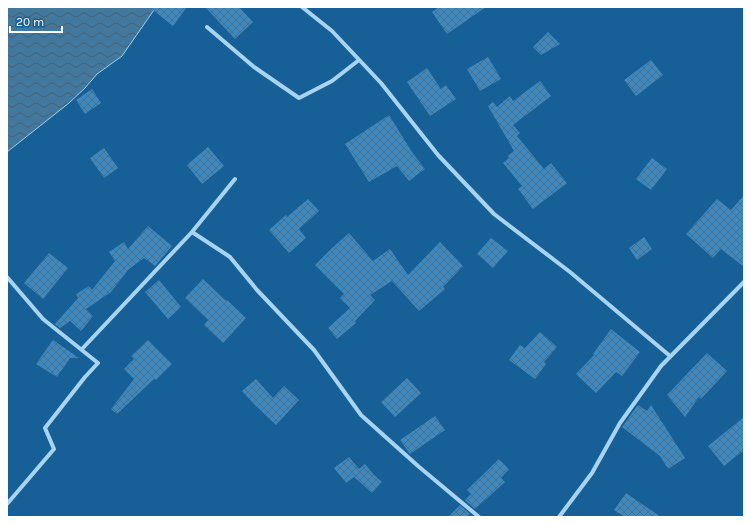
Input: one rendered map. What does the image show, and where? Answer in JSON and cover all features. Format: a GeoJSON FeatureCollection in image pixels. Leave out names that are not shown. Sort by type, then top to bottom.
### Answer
{"type":"FeatureCollection","features":[{"type":"Feature","properties":{"kind":"street"},"geometry":{"type":"LineString","coordinates":[[302,7],[332,31],[360,60],[438,155],[494,214],[570,272],[670,356]]}},
{"type":"Feature","properties":{"kind":"street"},"geometry":{"type":"LineString","coordinates":[[208,27],[254,67],[299,98],[332,81],[360,60]]}},
{"type":"Feature","properties":{"kind":"street"},"geometry":{"type":"LineString","coordinates":[[82,349],[192,232],[235,179]]}},
{"type":"Feature","properties":{"kind":"street"},"geometry":{"type":"LineString","coordinates":[[192,232],[230,257],[258,290],[314,350],[361,415],[418,466],[479,517]]}},
{"type":"Feature","properties":{"kind":"street"},"geometry":{"type":"LineString","coordinates":[[7,277],[43,319],[98,363],[85,377],[45,428],[54,449],[7,504]]}},
{"type":"Feature","properties":{"kind":"street"},"geometry":{"type":"LineString","coordinates":[[559,517],[592,473],[620,423],[661,366],[744,282]]}},
{"type":"Feature","properties":{"kind":"water"},"geometry":{"type":"Polygon","coordinates":[[[7,7],[156,7],[122,56],[97,74],[69,103],[7,152],[7,7]]]}},
{"type":"Feature","properties":{"kind":"building"},"geometry":{"type":"Polygon","coordinates":[[[149,7],[187,7],[173,26],[149,7]]]}},
{"type":"Feature","properties":{"kind":"building"},"geometry":{"type":"Polygon","coordinates":[[[205,7],[239,7],[253,22],[235,39],[205,7]]]}},
{"type":"Feature","properties":{"kind":"building"},"geometry":{"type":"Polygon","coordinates":[[[439,7],[486,7],[447,34],[432,12],[439,7]]]}},
{"type":"Feature","properties":{"kind":"building"},"geometry":{"type":"Polygon","coordinates":[[[548,32],[560,44],[541,55],[533,47],[548,32]]]}},
{"type":"Feature","properties":{"kind":"building"},"geometry":{"type":"Polygon","coordinates":[[[488,57],[501,79],[480,91],[467,69],[488,57]]]}},
{"type":"Feature","properties":{"kind":"building"},"geometry":{"type":"Polygon","coordinates":[[[651,60],[663,75],[636,96],[624,80],[651,60]]]}},
{"type":"Feature","properties":{"kind":"building"},"geometry":{"type":"Polygon","coordinates":[[[427,68],[441,89],[446,85],[456,99],[430,116],[407,82],[427,68]]]}},
{"type":"Feature","properties":{"kind":"building"},"geometry":{"type":"Polygon","coordinates":[[[540,81],[551,96],[513,125],[520,133],[517,136],[544,169],[551,163],[567,183],[533,209],[518,189],[522,186],[503,163],[509,158],[507,156],[514,151],[488,106],[493,102],[497,107],[510,96],[513,101],[540,81]]]}},
{"type":"Feature","properties":{"kind":"building"},"geometry":{"type":"Polygon","coordinates":[[[92,89],[101,103],[85,114],[76,100],[92,89]]]}},
{"type":"Feature","properties":{"kind":"building"},"geometry":{"type":"Polygon","coordinates":[[[389,115],[412,152],[425,169],[409,181],[397,166],[369,182],[345,144],[389,115]]]}},
{"type":"Feature","properties":{"kind":"building"},"geometry":{"type":"Polygon","coordinates":[[[208,147],[224,166],[202,184],[187,165],[208,147]]]}},
{"type":"Feature","properties":{"kind":"building"},"geometry":{"type":"Polygon","coordinates":[[[104,148],[118,168],[104,178],[90,158],[104,148]]]}},
{"type":"Feature","properties":{"kind":"building"},"geometry":{"type":"Polygon","coordinates":[[[652,158],[667,169],[651,190],[636,179],[652,158]]]}},
{"type":"Feature","properties":{"kind":"building"},"geometry":{"type":"Polygon","coordinates":[[[744,195],[744,267],[721,249],[713,258],[686,234],[717,199],[731,210],[744,195]]]}},
{"type":"Feature","properties":{"kind":"building"},"geometry":{"type":"Polygon","coordinates":[[[308,199],[319,211],[299,229],[306,238],[289,253],[269,230],[308,199]]]}},
{"type":"Feature","properties":{"kind":"building"},"geometry":{"type":"Polygon","coordinates":[[[148,226],[172,246],[155,266],[144,258],[128,270],[111,292],[86,309],[93,316],[81,331],[70,321],[60,328],[56,325],[55,324],[78,298],[76,294],[89,286],[92,290],[115,261],[109,252],[124,242],[128,249],[148,226]]]}},
{"type":"Feature","properties":{"kind":"building"},"geometry":{"type":"Polygon","coordinates":[[[349,233],[373,261],[390,249],[408,275],[440,242],[463,266],[443,287],[445,289],[419,311],[392,281],[370,295],[375,300],[355,321],[356,323],[337,339],[328,328],[350,308],[340,298],[344,294],[315,265],[349,233]]]}},
{"type":"Feature","properties":{"kind":"building"},"geometry":{"type":"Polygon","coordinates":[[[644,237],[652,249],[637,260],[629,248],[644,237]]]}},
{"type":"Feature","properties":{"kind":"building"},"geometry":{"type":"Polygon","coordinates":[[[491,238],[508,251],[493,268],[477,254],[491,238]]]}},
{"type":"Feature","properties":{"kind":"building"},"geometry":{"type":"Polygon","coordinates":[[[49,253],[68,268],[43,299],[24,283],[49,253]]]}},
{"type":"Feature","properties":{"kind":"building"},"geometry":{"type":"Polygon","coordinates":[[[203,279],[246,318],[223,343],[204,325],[208,320],[185,298],[203,279]]]}},
{"type":"Feature","properties":{"kind":"building"},"geometry":{"type":"Polygon","coordinates":[[[159,280],[181,307],[168,319],[145,292],[159,280]]]}},
{"type":"Feature","properties":{"kind":"building"},"geometry":{"type":"Polygon","coordinates":[[[611,329],[640,352],[622,376],[616,372],[596,393],[576,374],[594,355],[593,354],[611,329]]]}},
{"type":"Feature","properties":{"kind":"building"},"geometry":{"type":"Polygon","coordinates":[[[540,332],[557,347],[544,362],[546,364],[535,379],[509,360],[520,345],[525,348],[540,332]]]}},
{"type":"Feature","properties":{"kind":"building"},"geometry":{"type":"Polygon","coordinates":[[[53,340],[79,358],[70,358],[57,377],[36,364],[53,340]]]}},
{"type":"Feature","properties":{"kind":"building"},"geometry":{"type":"Polygon","coordinates":[[[148,340],[172,364],[117,414],[111,409],[134,379],[124,369],[134,359],[131,356],[148,340]]]}},
{"type":"Feature","properties":{"kind":"building"},"geometry":{"type":"Polygon","coordinates":[[[707,353],[727,371],[701,399],[699,397],[685,417],[667,395],[707,353]]]}},
{"type":"Feature","properties":{"kind":"building"},"geometry":{"type":"Polygon","coordinates":[[[407,378],[421,393],[395,417],[381,402],[407,378]]]}},
{"type":"Feature","properties":{"kind":"building"},"geometry":{"type":"Polygon","coordinates":[[[256,379],[273,398],[284,386],[299,400],[276,425],[242,391],[256,379]]]}},
{"type":"Feature","properties":{"kind":"building"},"geometry":{"type":"Polygon","coordinates":[[[638,405],[647,411],[651,405],[685,458],[668,469],[660,456],[622,427],[638,405]]]}},
{"type":"Feature","properties":{"kind":"building"},"geometry":{"type":"Polygon","coordinates":[[[435,416],[445,430],[410,454],[400,440],[435,416]]]}},
{"type":"Feature","properties":{"kind":"building"},"geometry":{"type":"Polygon","coordinates":[[[744,417],[744,450],[724,466],[708,446],[744,417]]]}},
{"type":"Feature","properties":{"kind":"building"},"geometry":{"type":"Polygon","coordinates":[[[349,457],[359,469],[365,464],[382,482],[372,493],[354,477],[346,483],[334,468],[349,457]]]}},
{"type":"Feature","properties":{"kind":"building"},"geometry":{"type":"Polygon","coordinates":[[[499,459],[509,469],[501,478],[505,482],[475,509],[465,500],[471,494],[467,490],[499,459]]]}},
{"type":"Feature","properties":{"kind":"building"},"geometry":{"type":"Polygon","coordinates":[[[626,493],[661,517],[625,517],[614,510],[626,493]]]}},
{"type":"Feature","properties":{"kind":"building"},"geometry":{"type":"Polygon","coordinates":[[[460,505],[470,514],[467,517],[448,517],[460,505]]]}}]}
